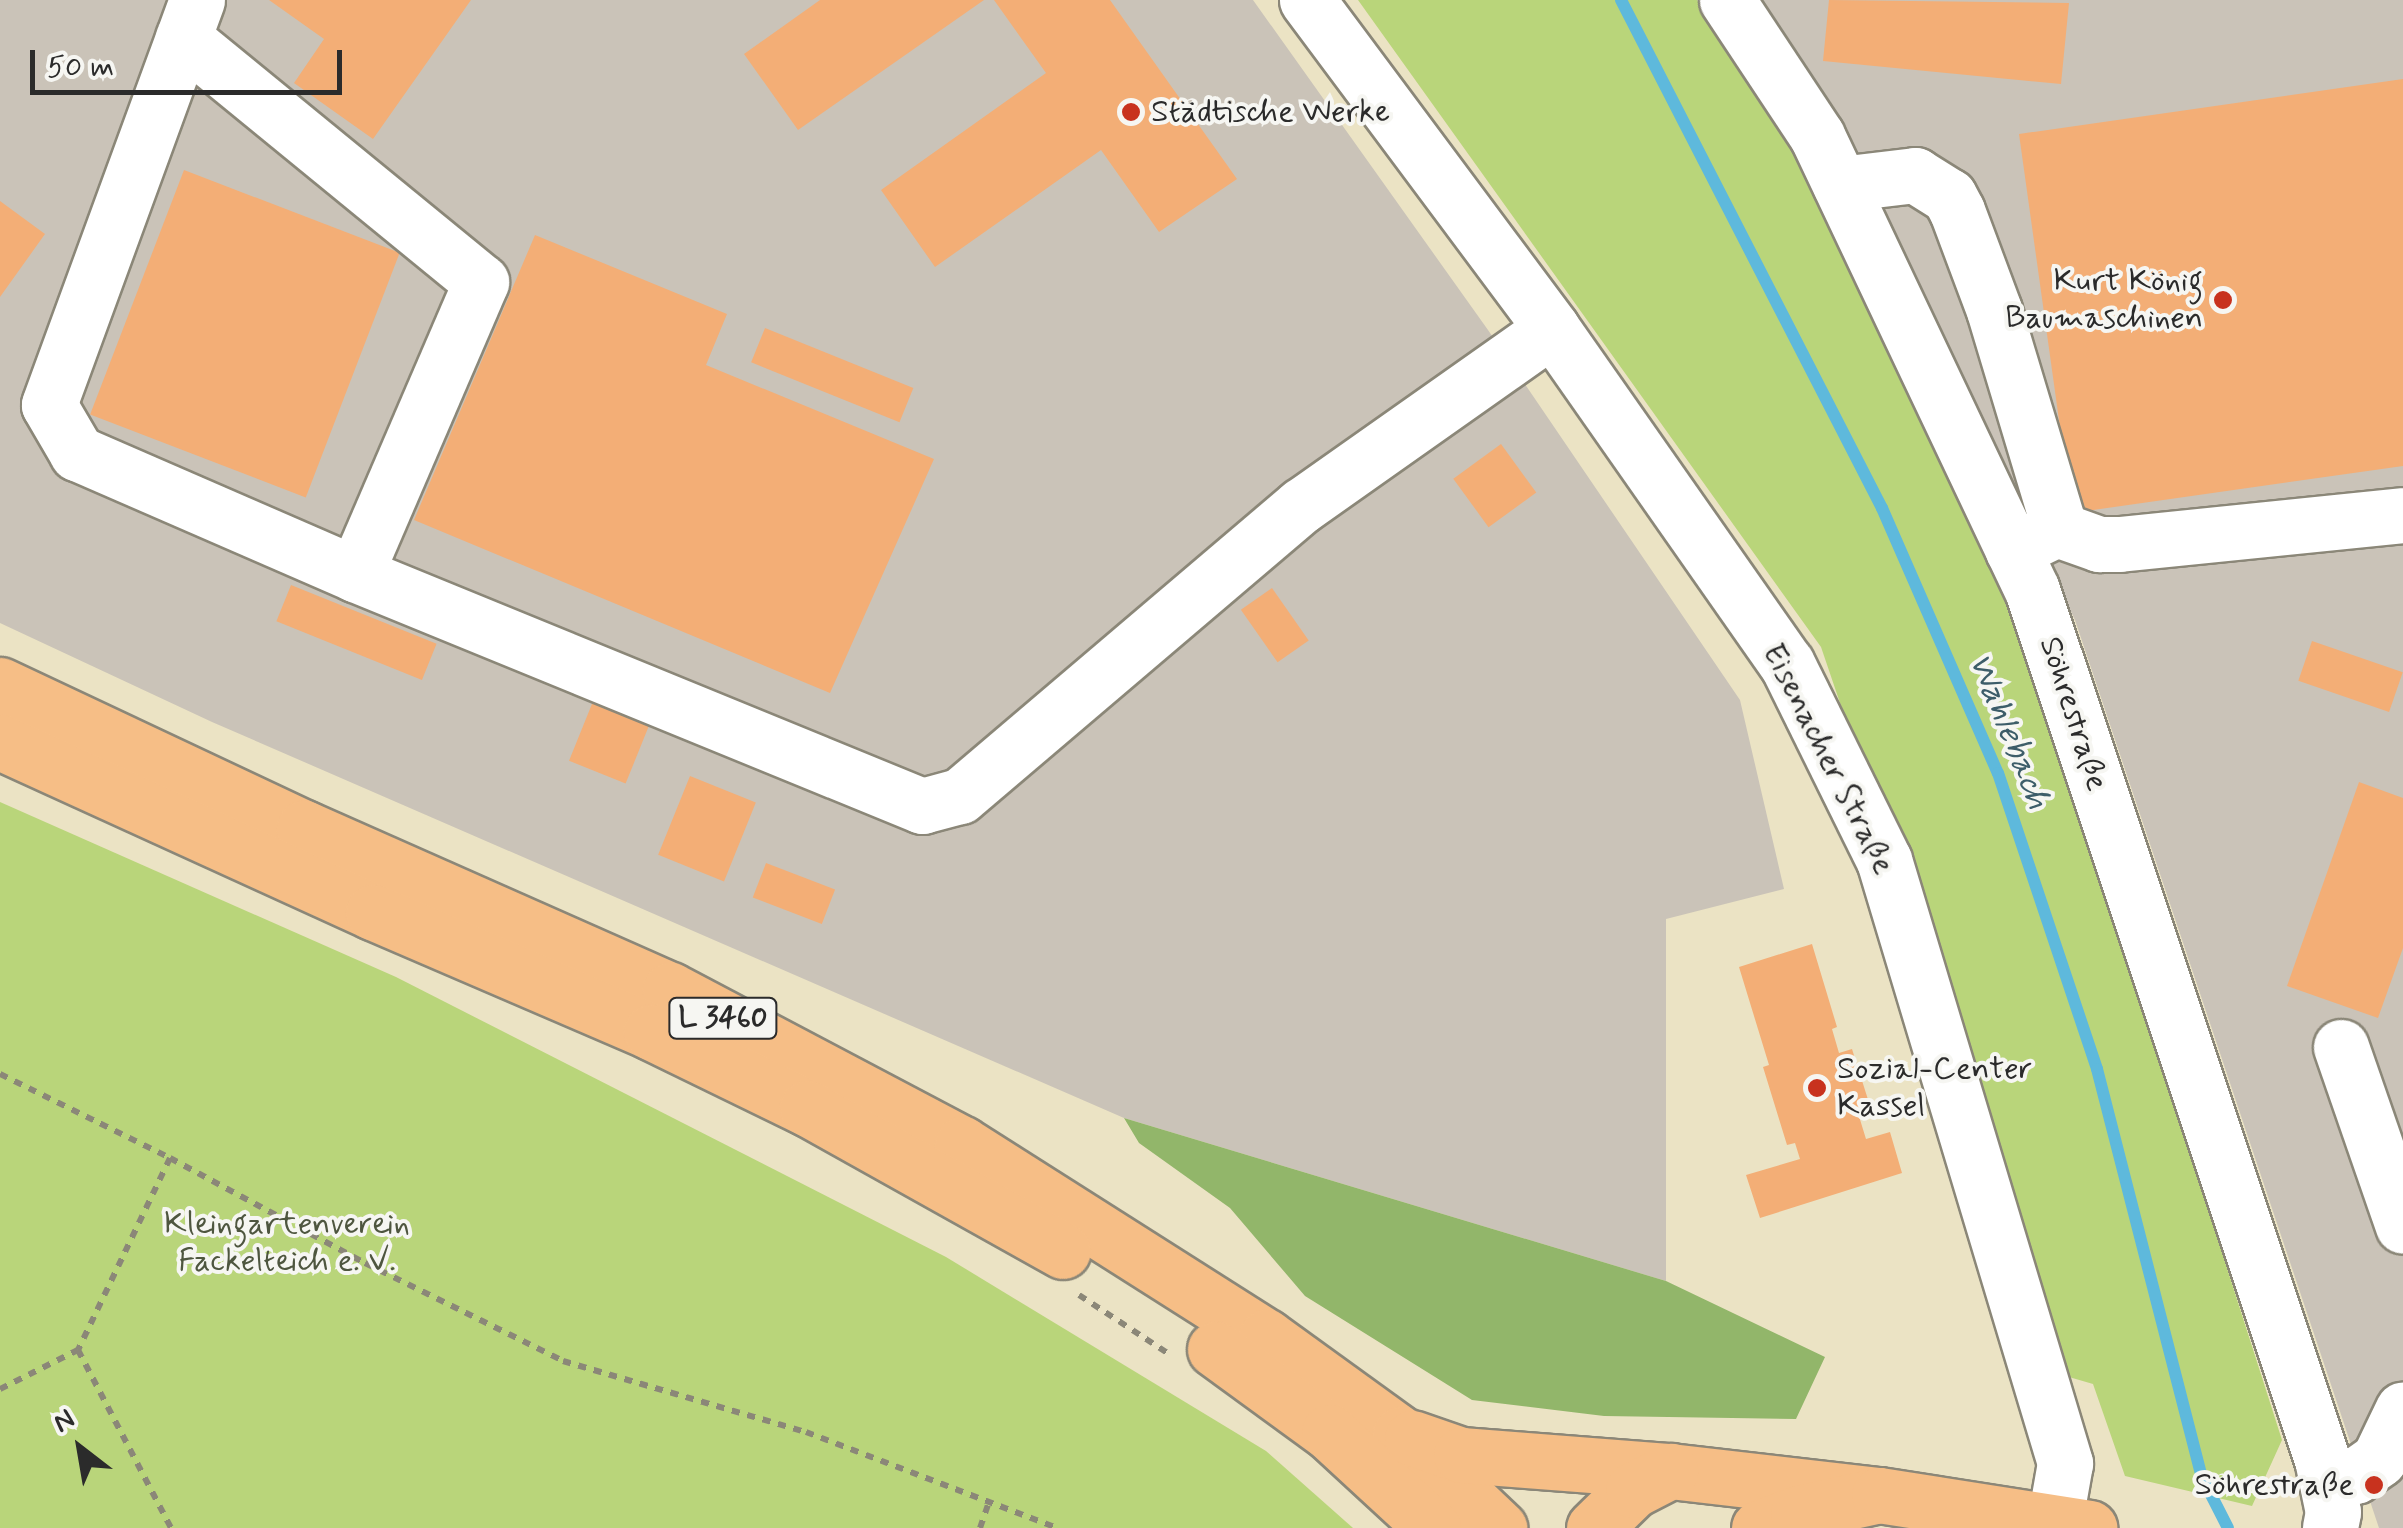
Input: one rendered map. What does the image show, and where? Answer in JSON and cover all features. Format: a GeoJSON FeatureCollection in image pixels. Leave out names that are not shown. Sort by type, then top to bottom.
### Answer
{"type":"FeatureCollection","features":[{"type":"Feature","properties":{"kind":"main road","name":"L 3460"},"geometry":{"type":"LineString","coordinates":[[0,685],[304,828],[670,990],[962,1144],[1266,1337],[1400,1434],[1498,1528]]}},
{"type":"Feature","properties":{"kind":"main road","name":"L 3460"},"geometry":{"type":"LineString","coordinates":[[0,742],[373,912],[651,1032],[807,1108],[969,1195],[1104,1276],[1238,1365],[1329,1432],[1433,1528]]}},
{"type":"Feature","properties":{"kind":"main road"},"geometry":{"type":"LineString","coordinates":[[1400,1434],[1461,1456],[1670,1471],[1879,1495],[2072,1524]]}},
{"type":"Feature","properties":{"kind":"main road"},"geometry":{"type":"LineString","coordinates":[[1594,1528],[1633,1490],[1670,1471]]}},
{"type":"Feature","properties":{"kind":"main road"},"geometry":{"type":"LineString","coordinates":[[1759,1528],[1798,1513],[1879,1495]]}},
{"type":"Feature","properties":{"kind":"street","name":"Eisenacher Straße"},"geometry":{"type":"LineString","coordinates":[[1307,0],[1552,330],[1788,664],[1884,860],[2065,1463],[2072,1524]]}},
{"type":"Feature","properties":{"kind":"street","name":"Söhrestraße"},"geometry":{"type":"LineString","coordinates":[[1726,0],[1817,136],[2035,540],[2038,609],[2328,1505]]}},
{"type":"Feature","properties":{"kind":"street"},"geometry":{"type":"LineString","coordinates":[[355,574],[481,282],[190,19],[50,405],[77,453],[355,574],[922,806],[960,796],[1301,506],[1552,330]]}},
{"type":"Feature","properties":{"kind":"street"},"geometry":{"type":"LineString","coordinates":[[1840,184],[1915,175],[1948,196],[1994,310],[2035,540],[2119,544],[2403,515]]}},
{"type":"Feature","properties":{"kind":"street"},"geometry":{"type":"LineString","coordinates":[[2341,1047],[2403,1226]]}},
{"type":"Feature","properties":{"kind":"street"},"geometry":{"type":"LineString","coordinates":[[2328,1505],[2355,1476],[2379,1458],[2403,1410]]}},
{"type":"Feature","properties":{"kind":"path"},"geometry":{"type":"LineString","coordinates":[[0,1074],[564,1362],[806,1432],[1057,1528]]}},
{"type":"Feature","properties":{"kind":"path"},"geometry":{"type":"LineString","coordinates":[[0,1389],[78,1350],[170,1158]]}},
{"type":"Feature","properties":{"kind":"path"},"geometry":{"type":"LineString","coordinates":[[78,1350],[170,1528]]}},
{"type":"Feature","properties":{"kind":"path"},"geometry":{"type":"LineString","coordinates":[[980,1528],[988,1504]]}},
{"type":"Feature","properties":{"kind":"shaded area"},"geometry":{"type":"Polygon","coordinates":[[[0,0],[1253,0],[1488,330],[1740,700],[1784,889],[1666,919],[1666,1281],[1124,1118],[212,722],[0,623],[0,0]]]}},
{"type":"Feature","properties":{"kind":"shaded area"},"geometry":{"type":"Polygon","coordinates":[[[1755,0],[2403,0],[2403,1528],[2379,1528],[2075,620],[1846,143],[1755,0]]]}},
{"type":"Feature","properties":{"kind":"green space"},"geometry":{"type":"Polygon","coordinates":[[[1358,0],[1697,0],[1794,140],[2010,590],[2282,1440],[2252,1506],[2125,1476],[2093,1384],[2069,1377],[1821,647],[1358,0]]]}},
{"type":"Feature","properties":{"kind":"green space","name":"Kleingartenverein Fackelteich e. V."},"geometry":{"type":"Polygon","coordinates":[[[0,802],[396,977],[946,1257],[1266,1451],[1353,1528],[0,1528],[0,802]]]}},
{"type":"Feature","properties":{"kind":"green space"},"geometry":{"type":"Polygon","coordinates":[[[1124,1118],[1666,1281],[1825,1357],[1796,1419],[1604,1416],[1472,1400],[1305,1296],[1230,1208],[1139,1143],[1124,1118]]]}},
{"type":"Feature","properties":{"kind":"building"},"geometry":{"type":"Polygon","coordinates":[[[269,0],[471,0],[373,139],[294,83],[324,39],[269,0]]]}},
{"type":"Feature","properties":{"kind":"building"},"geometry":{"type":"Polygon","coordinates":[[[820,0],[984,0],[798,130],[744,54],[820,0]]]}},
{"type":"Feature","properties":{"kind":"building"},"geometry":{"type":"Polygon","coordinates":[[[994,0],[1110,0],[1237,179],[1159,232],[1101,150],[935,267],[881,190],[1046,73],[994,0]]]}},
{"type":"Feature","properties":{"kind":"building"},"geometry":{"type":"Polygon","coordinates":[[[1829,0],[2069,3],[2061,84],[1823,61],[1829,0]]]}},
{"type":"Feature","properties":{"kind":"building","name":"Kurt König Baumaschinen"},"geometry":{"type":"Polygon","coordinates":[[[2403,79],[2403,466],[2072,513],[2019,134],[2403,79]]]}},
{"type":"Feature","properties":{"kind":"building"},"geometry":{"type":"Polygon","coordinates":[[[184,170],[400,253],[306,497],[90,415],[184,170]]]}},
{"type":"Feature","properties":{"kind":"building"},"geometry":{"type":"Polygon","coordinates":[[[0,201],[45,234],[0,297],[0,201]]]}},
{"type":"Feature","properties":{"kind":"building"},"geometry":{"type":"Polygon","coordinates":[[[535,235],[727,314],[706,365],[934,459],[830,693],[414,520],[535,235]]]}},
{"type":"Feature","properties":{"kind":"building"},"geometry":{"type":"Polygon","coordinates":[[[765,328],[913,388],[899,422],[751,362],[765,328]]]}},
{"type":"Feature","properties":{"kind":"building"},"geometry":{"type":"Polygon","coordinates":[[[1501,444],[1536,493],[1489,527],[1453,479],[1501,444]]]}},
{"type":"Feature","properties":{"kind":"building"},"geometry":{"type":"Polygon","coordinates":[[[291,585],[437,644],[422,680],[276,621],[291,585]]]}},
{"type":"Feature","properties":{"kind":"building"},"geometry":{"type":"Polygon","coordinates":[[[1272,588],[1309,640],[1278,662],[1241,610],[1272,588]]]}},
{"type":"Feature","properties":{"kind":"building"},"geometry":{"type":"Polygon","coordinates":[[[2312,641],[2403,672],[2389,712],[2298,681],[2312,641]]]}},
{"type":"Feature","properties":{"kind":"building"},"geometry":{"type":"Polygon","coordinates":[[[596,694],[653,717],[626,784],[569,761],[596,694]]]}},
{"type":"Feature","properties":{"kind":"building"},"geometry":{"type":"Polygon","coordinates":[[[690,776],[756,803],[724,881],[658,855],[690,776]]]}},
{"type":"Feature","properties":{"kind":"building"},"geometry":{"type":"Polygon","coordinates":[[[2359,782],[2403,798],[2403,948],[2378,1018],[2287,986],[2359,782]]]}},
{"type":"Feature","properties":{"kind":"building"},"geometry":{"type":"Polygon","coordinates":[[[766,863],[835,890],[822,924],[753,898],[766,863]]]}},
{"type":"Feature","properties":{"kind":"building","name":"Sozial-Center Kassel"},"geometry":{"type":"Polygon","coordinates":[[[1812,944],[1837,1027],[1832,1029],[1839,1053],[1852,1049],[1871,1109],[1858,1113],[1866,1139],[1890,1132],[1902,1173],[1760,1218],[1746,1175],[1800,1159],[1795,1143],[1787,1145],[1763,1067],[1769,1065],[1739,967],[1812,944]]]}},
{"type":"Feature","properties":{"kind":"waterway","name":"Wahlebach"},"geometry":{"type":"LineString","coordinates":[[1621,0],[1882,508],[1998,773],[2097,1069],[2202,1477],[2228,1528]]}},
{"type":"Feature","properties":{"kind":"place","name":"Städtische Werke"},"geometry":{"type":"Point","coordinates":[1131,112]}},
{"type":"Feature","properties":{"kind":"place","name":"Kurt König Baumaschinen"},"geometry":{"type":"Point","coordinates":[2223,300]}},
{"type":"Feature","properties":{"kind":"place","name":"Sozial-Center Kassel"},"geometry":{"type":"Point","coordinates":[1817,1088]}},
{"type":"Feature","properties":{"kind":"place","name":"Söhrestraße"},"geometry":{"type":"Point","coordinates":[2374,1485]}}]}
